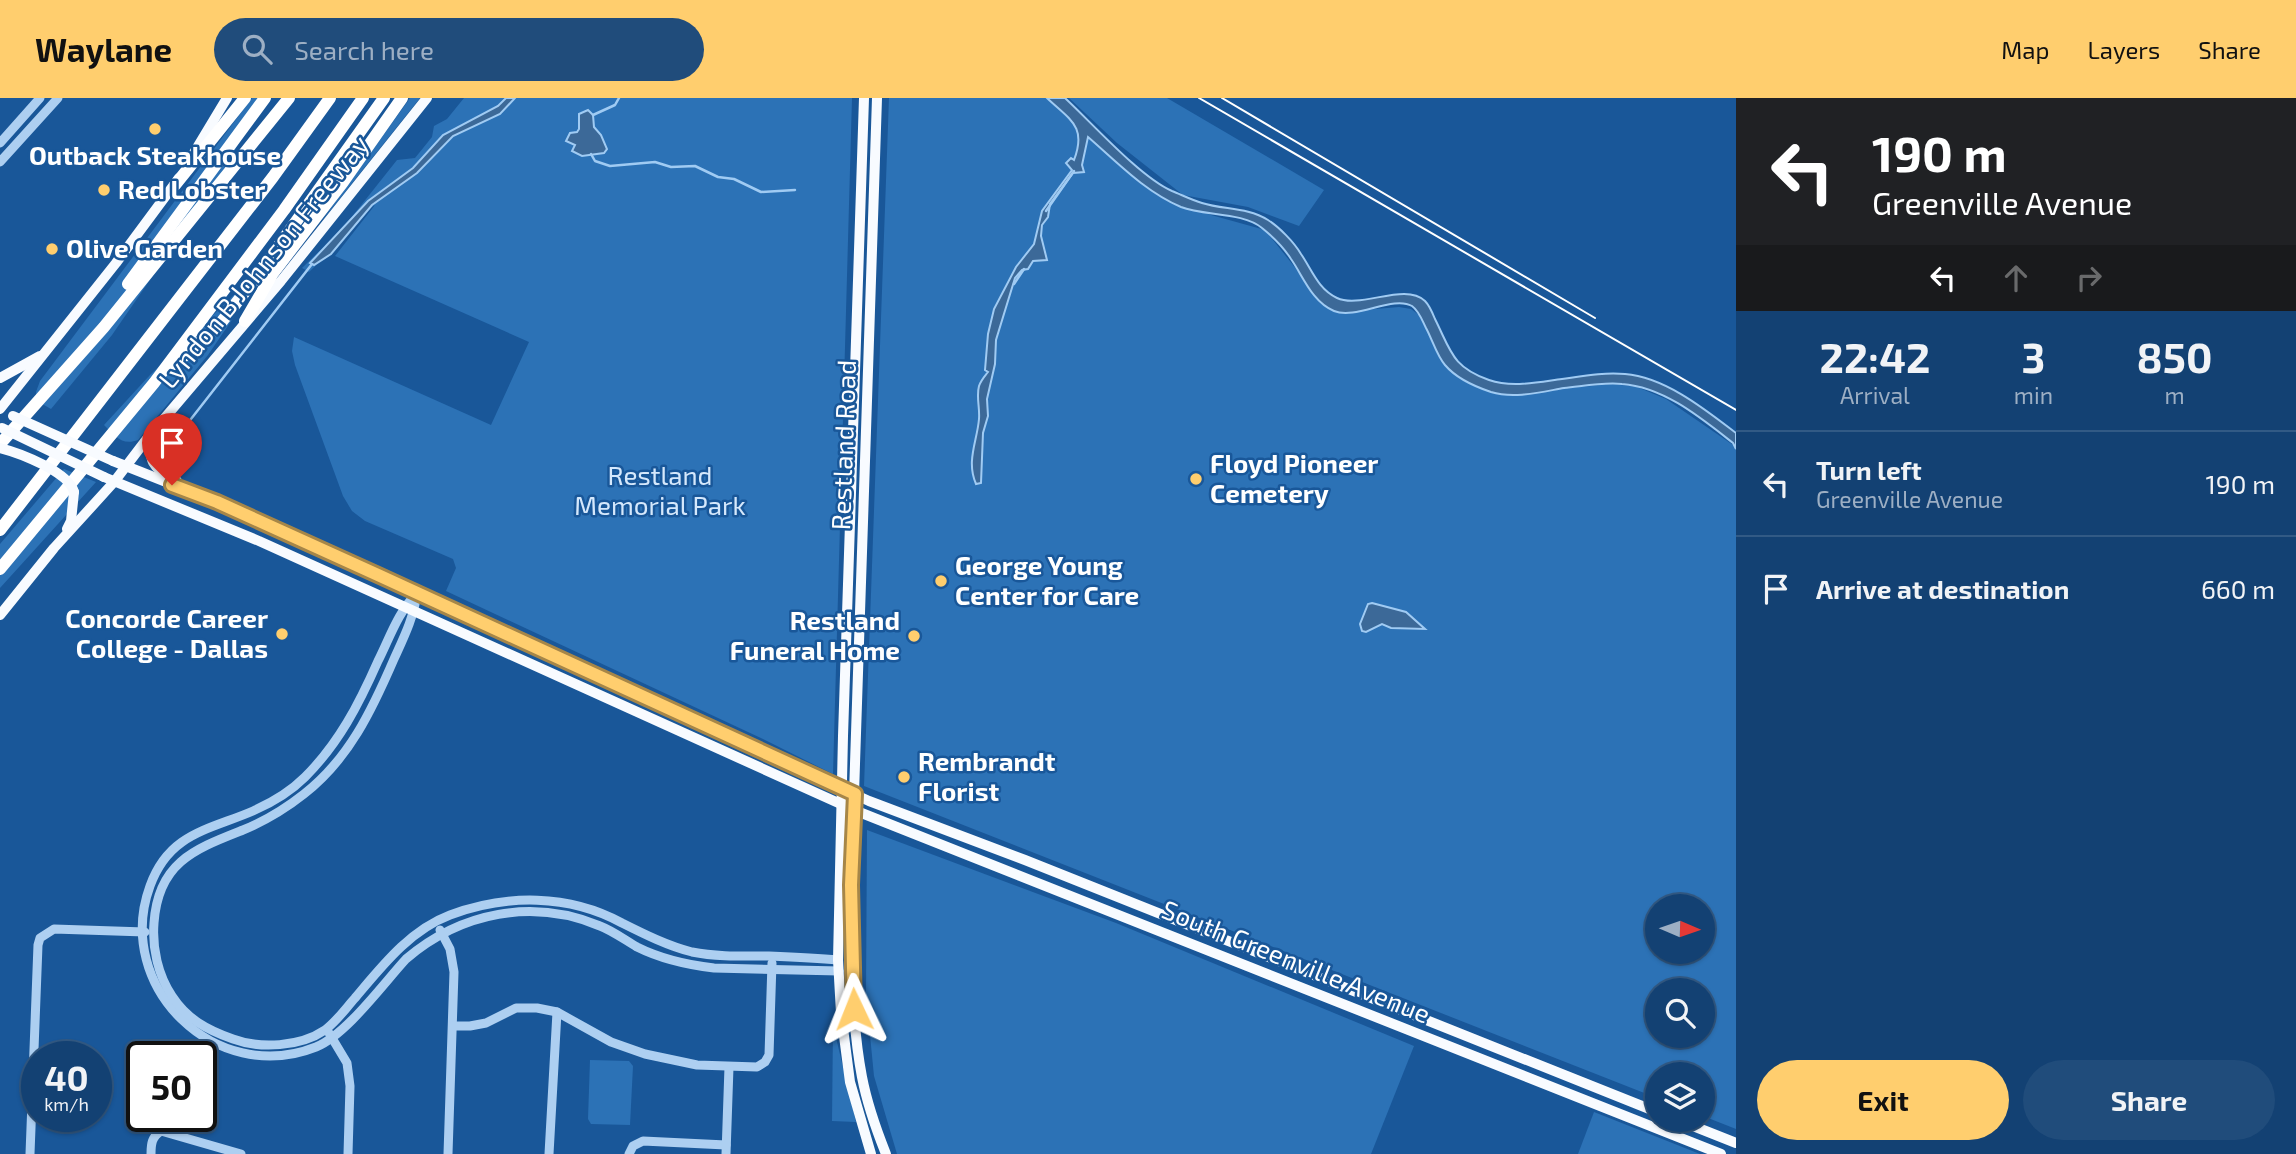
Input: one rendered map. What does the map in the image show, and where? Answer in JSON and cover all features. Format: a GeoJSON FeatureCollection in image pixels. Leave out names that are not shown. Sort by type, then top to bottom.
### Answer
{"type":"FeatureCollection","features":[{"type":"Feature","properties":{"kind":"highway"},"geometry":{"type":"LineString","coordinates":[[175,185],[245,98]]}},
{"type":"Feature","properties":{"kind":"highway"},"geometry":{"type":"LineString","coordinates":[[47,392],[265,98]]}},
{"type":"Feature","properties":{"kind":"highway"},"geometry":{"type":"LineString","coordinates":[[0,446],[104,327],[289,98]]}},
{"type":"Feature","properties":{"kind":"highway"},"geometry":{"type":"LineString","coordinates":[[0,530],[273,177],[330,98]]}},
{"type":"Feature","properties":{"kind":"highway","name":"Lyndon B Johnson Freeway"},"geometry":{"type":"LineString","coordinates":[[153,383],[284,210],[363,98]]}},
{"type":"Feature","properties":{"kind":"highway"},"geometry":{"type":"LineString","coordinates":[[0,569],[153,383],[220,324],[384,98]]}},
{"type":"Feature","properties":{"kind":"highway"},"geometry":{"type":"LineString","coordinates":[[245,321],[274,273],[402,98]]}},
{"type":"Feature","properties":{"kind":"main road"},"geometry":{"type":"LineString","coordinates":[[190,492],[113,461],[0,409],[175,185],[227,98]]}},
{"type":"Feature","properties":{"kind":"main road","name":"Lyndon B Johnson Freeway"},"geometry":{"type":"LineString","coordinates":[[0,615],[109,479],[126,466],[318,236],[427,98]]}},
{"type":"Feature","properties":{"kind":"main road","name":"Restland Road"},"geometry":{"type":"LineString","coordinates":[[864,98],[841,804],[839,965],[849,1082],[869,1149]]}},
{"type":"Feature","properties":{"kind":"main road","name":"Restland Road"},"geometry":{"type":"LineString","coordinates":[[877,98],[851,885],[854,1009],[862,1078],[886,1154]]}},
{"type":"Feature","properties":{"kind":"main road"},"geometry":{"type":"LineString","coordinates":[[0,379],[46,353]]}},
{"type":"Feature","properties":{"kind":"main road"},"geometry":{"type":"LineString","coordinates":[[158,427],[151,443],[151,459],[161,472],[178,481],[190,492]]}},
{"type":"Feature","properties":{"kind":"main road","name":"South Greenville Avenue"},"geometry":{"type":"LineString","coordinates":[[1,428],[109,479],[288,554],[854,810],[1721,1154]]}},
{"type":"Feature","properties":{"kind":"main road"},"geometry":{"type":"LineString","coordinates":[[0,446],[64,476],[72,485],[74,492],[71,521],[58,544]]}},
{"type":"Feature","properties":{"kind":"main road","name":"South Greenville Avenue"},"geometry":{"type":"LineString","coordinates":[[190,492],[855,794],[1645,1107]]}},
{"type":"Feature","properties":{"kind":"main road"},"geometry":{"type":"LineString","coordinates":[[288,554],[295,538]]}},
{"type":"Feature","properties":{"kind":"main road"},"geometry":{"type":"LineString","coordinates":[[602,696],[609,681]]}},
{"type":"Feature","properties":{"kind":"main road"},"geometry":{"type":"LineString","coordinates":[[910,833],[915,819]]}},
{"type":"Feature","properties":{"kind":"main road"},"geometry":{"type":"LineString","coordinates":[[969,856],[975,841]]}},
{"type":"Feature","properties":{"kind":"main road"},"geometry":{"type":"LineString","coordinates":[[1437,1043],[1445,1027]]}},
{"type":"Feature","properties":{"kind":"main road"},"geometry":{"type":"LineString","coordinates":[[1591,1104],[1598,1088]]}},
{"type":"Feature","properties":{"kind":"main road"},"geometry":{"type":"LineString","coordinates":[[1708,1132],[1736,1143]]}},
{"type":"Feature","properties":{"kind":"main road"},"geometry":{"type":"LineString","coordinates":[[869,1149],[880,1138]]}},
{"type":"Feature","properties":{"kind":"street"},"geometry":{"type":"LineString","coordinates":[[0,142],[40,98]]}},
{"type":"Feature","properties":{"kind":"street"},"geometry":{"type":"LineString","coordinates":[[0,162],[58,98]]}},
{"type":"Feature","properties":{"kind":"street"},"geometry":{"type":"LineString","coordinates":[[13,128],[22,137]]}},
{"type":"Feature","properties":{"kind":"street"},"geometry":{"type":"LineString","coordinates":[[417,593],[403,607],[358,706],[339,739],[304,778],[270,803],[191,835],[158,869],[150,885],[142,932],[143,948],[162,998],[186,1026],[204,1038],[243,1053],[262,1057],[301,1052],[332,1038],[406,959],[442,933],[488,916],[549,911],[597,925],[638,947],[679,962],[714,968],[772,969],[839,965]]}},
{"type":"Feature","properties":{"kind":"street"},"geometry":{"type":"LineString","coordinates":[[417,593],[415,612],[366,720],[349,747],[306,793],[243,830],[209,842],[182,860],[169,875],[160,895],[153,932],[159,971],[167,989],[187,1014],[204,1027],[239,1041],[257,1045],[297,1041],[326,1029],[394,953],[435,922],[477,907],[510,900],[553,900],[603,914],[652,938],[698,953],[772,956],[839,965]]}},
{"type":"Feature","properties":{"kind":"street"},"geometry":{"type":"LineString","coordinates":[[339,739],[349,747]]}},
{"type":"Feature","properties":{"kind":"street"},"geometry":{"type":"LineString","coordinates":[[435,922],[453,959],[454,1026],[448,1154]]}},
{"type":"Feature","properties":{"kind":"street"},"geometry":{"type":"LineString","coordinates":[[30,1154],[40,938],[54,929],[153,932]]}},
{"type":"Feature","properties":{"kind":"street"},"geometry":{"type":"LineString","coordinates":[[454,1026],[470,1027],[486,1023],[516,1008],[537,1008],[556,1012],[611,1042],[645,1055],[698,1065],[758,1067],[768,1058],[772,956]]}},
{"type":"Feature","properties":{"kind":"street"},"geometry":{"type":"LineString","coordinates":[[549,1154],[556,1012]]}},
{"type":"Feature","properties":{"kind":"street"},"geometry":{"type":"LineString","coordinates":[[326,1029],[347,1063],[350,1086],[348,1154]]}},
{"type":"Feature","properties":{"kind":"street"},"geometry":{"type":"LineString","coordinates":[[629,1154],[633,1146],[643,1141],[726,1149],[729,1067]]}},
{"type":"Feature","properties":{"kind":"street"},"geometry":{"type":"LineString","coordinates":[[151,1154],[151,1142],[161,1131],[241,1154]]}},
{"type":"Feature","properties":{"kind":"green space"},"geometry":{"type":"Polygon","coordinates":[[[252,98],[264,98],[214,187],[112,335],[51,409],[37,401],[36,392],[40,381],[252,98]]]}},
{"type":"Feature","properties":{"kind":"green space"},"geometry":{"type":"Polygon","coordinates":[[[410,98],[420,98],[321,222],[410,98]]]}},
{"type":"Feature","properties":{"kind":"green space","name":"Restland Memorial Park"},"geometry":{"type":"Polygon","coordinates":[[[464,98],[852,98],[833,774],[446,591],[456,568],[453,559],[365,521],[352,511],[343,496],[295,365],[292,351],[294,337],[491,425],[529,342],[335,256],[375,205],[357,217],[343,239],[309,272],[302,268],[343,228],[397,160],[415,158],[432,137],[434,126],[447,119],[464,98]]]}},
{"type":"Feature","properties":{"kind":"green space"},"geometry":{"type":"Polygon","coordinates":[[[889,98],[1051,98],[1170,199],[1211,215],[1265,230],[1321,300],[1340,312],[1399,307],[1411,309],[1419,315],[1448,368],[1518,393],[1612,384],[1637,387],[1666,399],[1736,447],[1736,1129],[1715,1121],[1715,1062],[1645,1062],[1645,1093],[864,786],[889,98]]]}},
{"type":"Feature","properties":{"kind":"green space"},"geometry":{"type":"Polygon","coordinates":[[[1069,98],[1167,98],[1324,190],[1299,226],[1248,207],[1183,195],[1117,143],[1069,98]]]}},
{"type":"Feature","properties":{"kind":"green space"},"geometry":{"type":"Polygon","coordinates":[[[298,223],[301,228],[255,286],[208,355],[138,440],[127,442],[115,436],[104,425],[150,375],[235,294],[298,223]]]}},
{"type":"Feature","properties":{"kind":"green space"},"geometry":{"type":"Polygon","coordinates":[[[64,469],[96,482],[0,588],[0,544],[64,469]]]}},
{"type":"Feature","properties":{"kind":"green space"},"geometry":{"type":"Polygon","coordinates":[[[867,830],[1116,923],[1414,1046],[1371,1154],[897,1154],[874,1076],[866,994],[867,830]]]}},
{"type":"Feature","properties":{"kind":"green space"},"geometry":{"type":"Polygon","coordinates":[[[833,1025],[856,1122],[832,1121],[833,1025]]]}},
{"type":"Feature","properties":{"kind":"green space"},"geometry":{"type":"Polygon","coordinates":[[[590,1060],[629,1061],[633,1066],[630,1125],[591,1124],[588,1119],[590,1060]]]}},
{"type":"Feature","properties":{"kind":"green space"},"geometry":{"type":"Polygon","coordinates":[[[1594,1112],[1700,1154],[1578,1154],[1594,1112]]]}},
{"type":"Feature","properties":{"kind":"shaded area"},"geometry":{"type":"Polygon","coordinates":[[[506,98],[515,98],[500,114],[453,136],[417,173],[372,205],[331,254],[314,265],[310,263],[368,201],[413,168],[443,135],[498,106],[506,98]]]}},
{"type":"Feature","properties":{"kind":"shaded area"},"geometry":{"type":"Polygon","coordinates":[[[1047,98],[1065,98],[1131,162],[1159,184],[1198,202],[1252,213],[1268,220],[1298,249],[1320,284],[1337,298],[1347,301],[1406,294],[1425,301],[1454,357],[1477,375],[1489,380],[1516,384],[1601,374],[1640,376],[1684,396],[1736,433],[1736,449],[1733,443],[1681,405],[1638,386],[1601,384],[1509,395],[1473,385],[1445,365],[1417,310],[1412,306],[1395,303],[1343,313],[1326,307],[1314,295],[1285,251],[1262,228],[1245,219],[1181,207],[1155,193],[1088,137],[1082,165],[1084,172],[1073,173],[1050,204],[1048,217],[1042,225],[1041,236],[1047,260],[1033,261],[1028,269],[1022,270],[1015,278],[996,340],[995,364],[987,399],[988,416],[983,433],[981,483],[976,484],[972,459],[979,419],[978,390],[988,372],[985,370],[988,334],[994,309],[1016,267],[1034,244],[1042,211],[1072,170],[1066,163],[1071,158],[1074,160],[1078,148],[1074,124],[1047,98]]]}},
{"type":"Feature","properties":{"kind":"shaded area"},"geometry":{"type":"Polygon","coordinates":[[[588,110],[593,115],[594,127],[607,149],[604,153],[582,156],[572,151],[575,145],[566,141],[570,133],[579,129],[579,114],[588,110]]]}},
{"type":"Feature","properties":{"kind":"shaded area"},"geometry":{"type":"Polygon","coordinates":[[[1368,604],[1406,612],[1425,629],[1391,628],[1382,624],[1366,632],[1362,631],[1360,624],[1368,604]]]}},
{"type":"Feature","properties":{"kind":"waterway"},"geometry":{"type":"LineString","coordinates":[[593,115],[615,105],[619,98]]}},
{"type":"Feature","properties":{"kind":"waterway"},"geometry":{"type":"LineString","coordinates":[[591,154],[595,161],[610,166],[655,162],[671,167],[695,166],[718,177],[734,179],[761,192],[795,190]]}},
{"type":"Feature","properties":{"kind":"waterway"},"geometry":{"type":"LineString","coordinates":[[1046,211],[1074,171]]}},
{"type":"Feature","properties":{"kind":"waterway"},"geometry":{"type":"LineString","coordinates":[[166,451],[312,264]]}},
{"type":"Feature","properties":{"kind":"waterway"},"geometry":{"type":"LineString","coordinates":[[1014,284],[1024,269]]}},
{"type":"Feature","properties":{"kind":"tram line"},"geometry":{"type":"LineString","coordinates":[[1199,98],[1736,410]]}},
{"type":"Feature","properties":{"kind":"tram line"},"geometry":{"type":"LineString","coordinates":[[1222,98],[1595,318]]}},
{"type":"Feature","properties":{"kind":"place","name":"Outback Steakhouse"},"geometry":{"type":"Point","coordinates":[155,129]}},
{"type":"Feature","properties":{"kind":"place","name":"Red Lobster"},"geometry":{"type":"Point","coordinates":[104,190]}},
{"type":"Feature","properties":{"kind":"place","name":"Olive Garden"},"geometry":{"type":"Point","coordinates":[52,249]}},
{"type":"Feature","properties":{"kind":"place","name":"Floyd Pioneer Cemetery"},"geometry":{"type":"Point","coordinates":[1196,479]}},
{"type":"Feature","properties":{"kind":"place","name":"George Young Center for Care"},"geometry":{"type":"Point","coordinates":[941,581]}},
{"type":"Feature","properties":{"kind":"place","name":"Concorde Career College - Dallas"},"geometry":{"type":"Point","coordinates":[282,634]}},
{"type":"Feature","properties":{"kind":"place","name":"Restland Funeral Home"},"geometry":{"type":"Point","coordinates":[914,636]}},
{"type":"Feature","properties":{"kind":"place","name":"Rembrandt Florist"},"geometry":{"type":"Point","coordinates":[904,777]}},
{"type":"Feature","properties":{"kind":"route"},"geometry":{"type":"LineString","coordinates":[[172,485],[217,502],[855,794],[851,885],[854,1009]]}}]}
